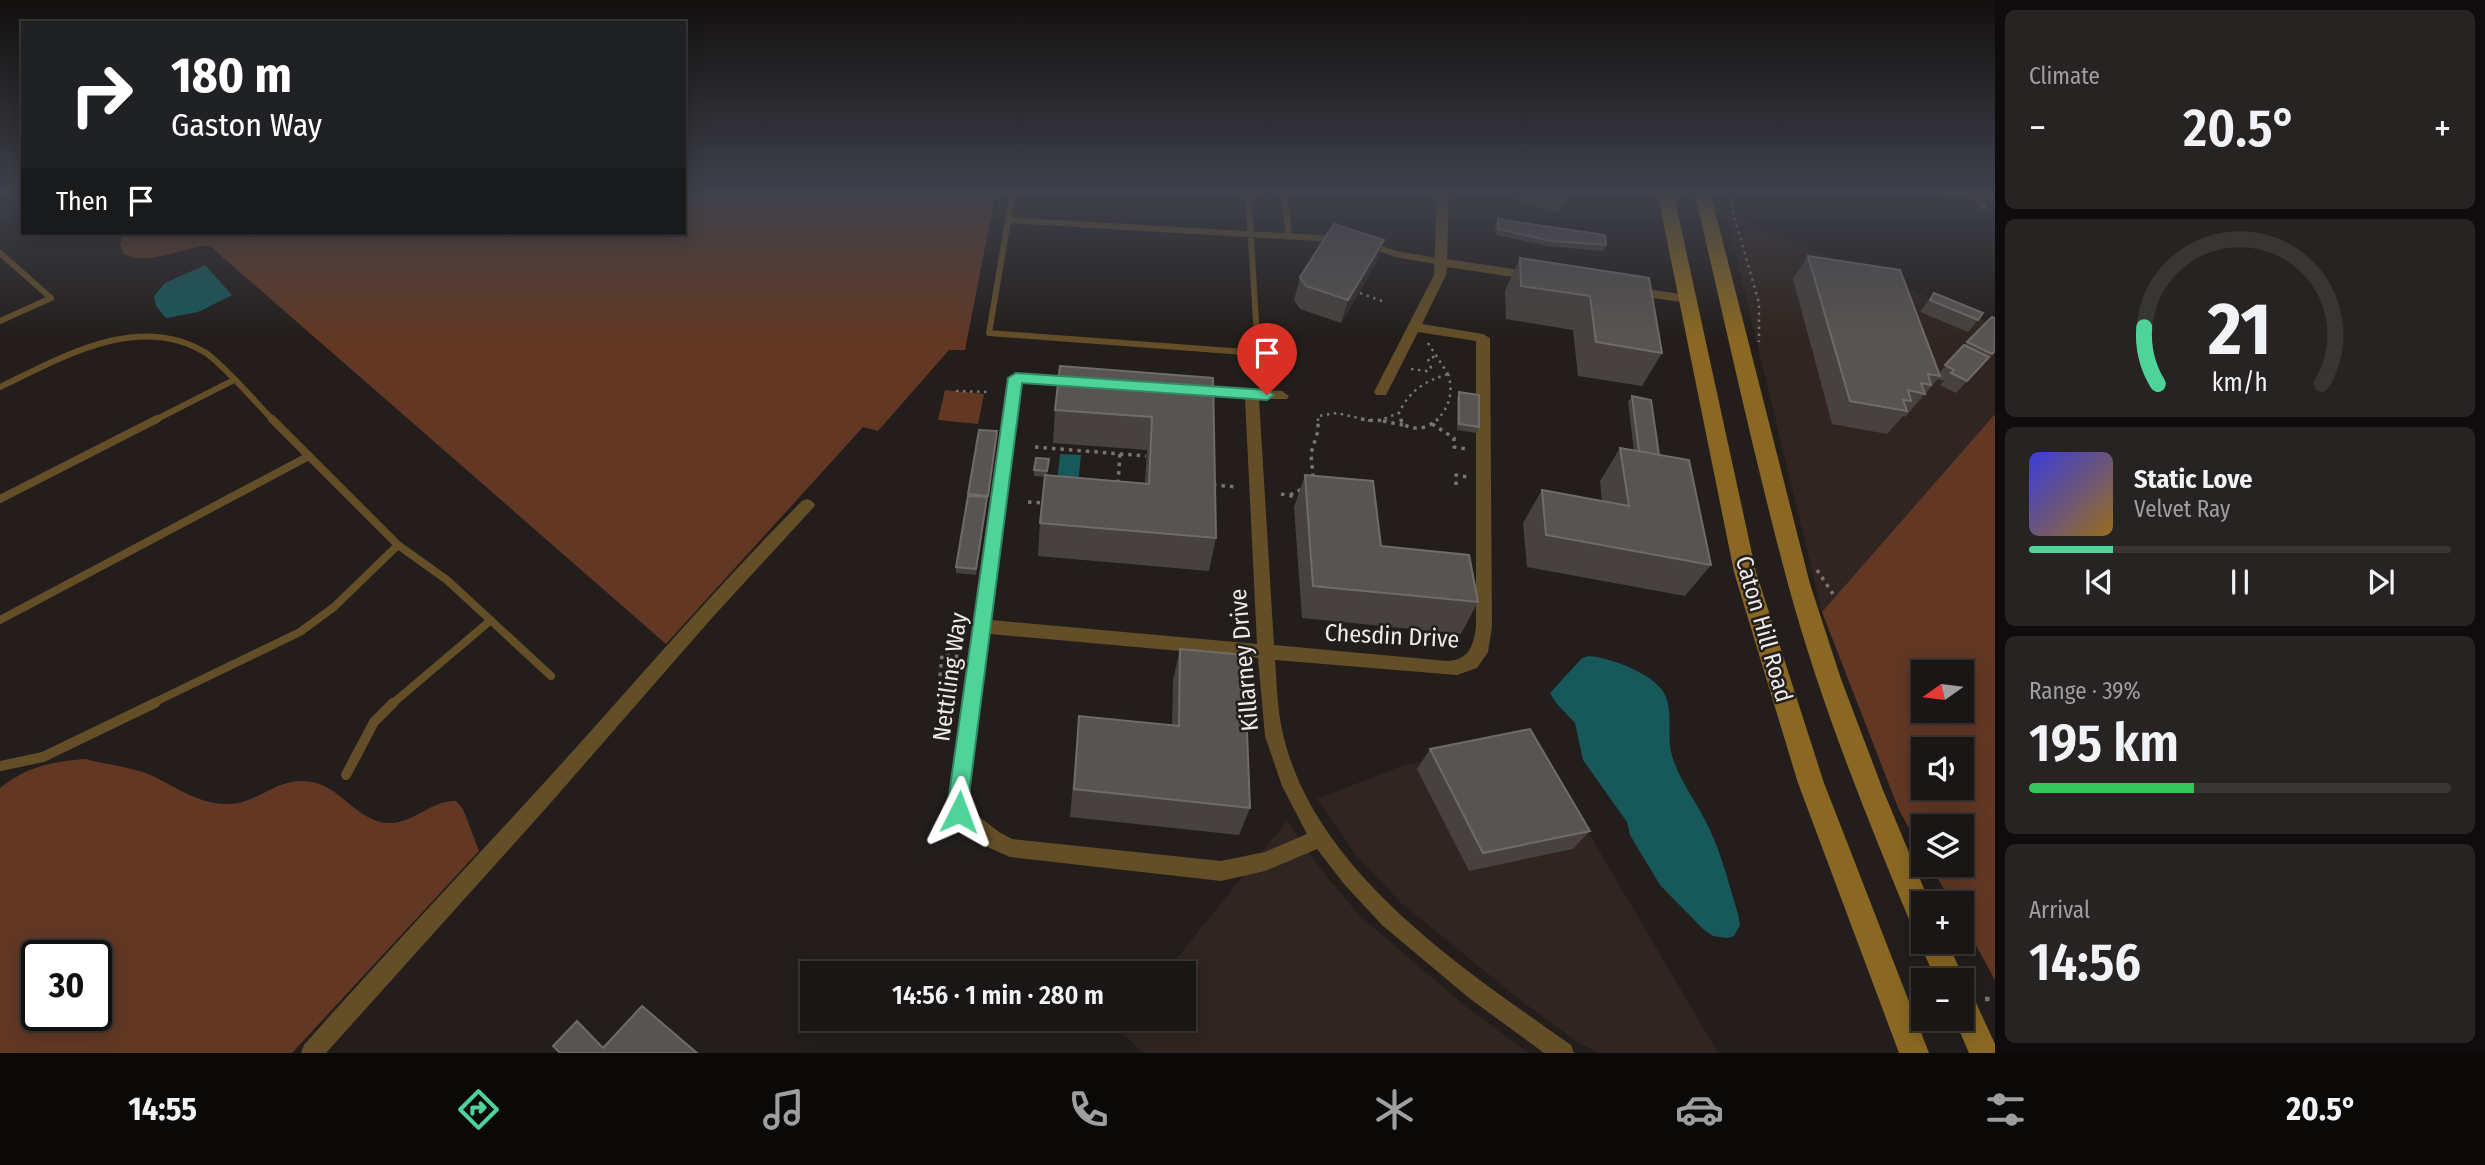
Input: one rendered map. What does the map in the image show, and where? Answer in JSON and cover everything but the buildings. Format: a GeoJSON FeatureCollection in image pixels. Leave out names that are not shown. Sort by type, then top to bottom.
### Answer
{"type":"FeatureCollection","features":[{"type":"Feature","properties":{"kind":"main road","name":"Caton Hill Road"},"geometry":{"type":"LineString","coordinates":[[1675,240],[1745,572],[1815,796],[1914,1053]]}},
{"type":"Feature","properties":{"kind":"main road","name":"Caton Hill Road"},"geometry":{"type":"LineString","coordinates":[[1714,240],[1799,584],[1829,679],[1911,891]]}},
{"type":"Feature","properties":{"kind":"main road"},"geometry":{"type":"LineString","coordinates":[[1974,1031],[1984,1053]]}},
{"type":"Feature","properties":{"kind":"street"},"geometry":{"type":"LineString","coordinates":[[1381,392],[1440,275],[1442,240]]}},
{"type":"Feature","properties":{"kind":"street"},"geometry":{"type":"LineString","coordinates":[[1442,262],[1548,278]]}},
{"type":"Feature","properties":{"kind":"street"},"geometry":{"type":"LineString","coordinates":[[1614,288],[1688,299]]}},
{"type":"Feature","properties":{"kind":"street","name":"Chesdin Drive"},"geometry":{"type":"LineString","coordinates":[[982,626],[1447,668],[1464,667],[1478,657],[1484,627],[1483,338],[1414,327]]}},
{"type":"Feature","properties":{"kind":"street","name":"Nettiling Way"},"geometry":{"type":"LineString","coordinates":[[1098,384],[1016,378],[958,807],[962,816],[1001,845],[1022,850],[1215,872],[1262,863],[1321,837]]}},
{"type":"Feature","properties":{"kind":"street"},"geometry":{"type":"LineString","coordinates":[[1181,389],[1282,396]]}},
{"type":"Feature","properties":{"kind":"street","name":"Killarney Drive"},"geometry":{"type":"LineString","coordinates":[[1252,394],[1266,651],[1272,723],[1280,757],[1308,816],[1357,884],[1400,927],[1513,1018],[1563,1053]]}},
{"type":"Feature","properties":{"kind":"street"},"geometry":{"type":"LineString","coordinates":[[312,1053],[379,975],[765,548],[807,506]]}},
{"type":"Feature","properties":{"kind":"lane"},"geometry":{"type":"LineString","coordinates":[[1005,240],[989,333],[1258,353],[1251,240]]}},
{"type":"Feature","properties":{"kind":"lane"},"geometry":{"type":"LineString","coordinates":[[1360,243],[1396,254],[1442,262]]}},
{"type":"Feature","properties":{"kind":"lane"},"geometry":{"type":"LineString","coordinates":[[0,253],[51,299],[0,321]]}},
{"type":"Feature","properties":{"kind":"lane"},"geometry":{"type":"LineString","coordinates":[[0,387],[98,344],[155,335],[171,337],[192,345],[207,354],[398,545],[447,580],[551,676]]}},
{"type":"Feature","properties":{"kind":"lane"},"geometry":{"type":"LineString","coordinates":[[0,499],[232,380]]}},
{"type":"Feature","properties":{"kind":"lane"},"geometry":{"type":"LineString","coordinates":[[0,620],[309,456]]}},
{"type":"Feature","properties":{"kind":"lane"},"geometry":{"type":"LineString","coordinates":[[0,766],[43,757],[300,632],[344,597],[398,545]]}},
{"type":"Feature","properties":{"kind":"lane"},"geometry":{"type":"LineString","coordinates":[[346,775],[374,722],[402,693],[491,620]]}},
{"type":"Feature","properties":{"kind":"path"},"geometry":{"type":"LineString","coordinates":[[1741,240],[1759,303],[1759,346]]}},
{"type":"Feature","properties":{"kind":"path"},"geometry":{"type":"LineString","coordinates":[[1360,293],[1382,301]]}},
{"type":"Feature","properties":{"kind":"path"},"geometry":{"type":"LineString","coordinates":[[1290,495],[1304,488],[1313,478],[1311,453],[1318,431],[1318,416],[1336,412],[1364,422],[1381,421],[1417,430],[1432,424],[1446,411],[1450,398],[1448,374],[1427,342]]}},
{"type":"Feature","properties":{"kind":"path"},"geometry":{"type":"LineString","coordinates":[[1427,372],[1431,368],[1428,359],[1437,356]]}},
{"type":"Feature","properties":{"kind":"path"},"geometry":{"type":"LineString","coordinates":[[1411,369],[1427,372],[1434,378]]}},
{"type":"Feature","properties":{"kind":"path"},"geometry":{"type":"LineString","coordinates":[[1381,421],[1399,413],[1408,395],[1434,378],[1448,374]]}},
{"type":"Feature","properties":{"kind":"path"},"geometry":{"type":"LineString","coordinates":[[956,391],[990,392]]}},
{"type":"Feature","properties":{"kind":"path"},"geometry":{"type":"LineString","coordinates":[[1399,413],[1404,425]]}},
{"type":"Feature","properties":{"kind":"path"},"geometry":{"type":"LineString","coordinates":[[1432,424],[1454,438],[1454,447],[1469,451]]}},
{"type":"Feature","properties":{"kind":"path"},"geometry":{"type":"LineString","coordinates":[[1035,447],[1146,456]]}},
{"type":"Feature","properties":{"kind":"path"},"geometry":{"type":"LineString","coordinates":[[1117,495],[1120,454]]}},
{"type":"Feature","properties":{"kind":"path"},"geometry":{"type":"LineString","coordinates":[[1456,485],[1456,475],[1469,475]]}},
{"type":"Feature","properties":{"kind":"path"},"geometry":{"type":"LineString","coordinates":[[1208,484],[1238,487]]}},
{"type":"Feature","properties":{"kind":"path"},"geometry":{"type":"LineString","coordinates":[[1281,494],[1302,498]]}},
{"type":"Feature","properties":{"kind":"path"},"geometry":{"type":"LineString","coordinates":[[1028,502],[1054,504]]}},
{"type":"Feature","properties":{"kind":"path"},"geometry":{"type":"LineString","coordinates":[[940,676],[942,655],[965,657]]}},
{"type":"Feature","properties":{"kind":"shaded area"},"geometry":{"type":"Polygon","coordinates":[[[121,240],[986,240],[965,350],[949,350],[878,431],[863,427],[666,644],[210,246],[143,258],[124,254],[121,240]]]}},
{"type":"Feature","properties":{"kind":"shaded area"},"geometry":{"type":"Polygon","coordinates":[[[1732,240],[1788,240],[1995,324],[1995,414],[1822,612],[1732,240]]]}},
{"type":"Feature","properties":{"kind":"shaded area"},"geometry":{"type":"Polygon","coordinates":[[[945,390],[984,394],[978,424],[938,420],[945,390]]]}},
{"type":"Feature","properties":{"kind":"shaded area"},"geometry":{"type":"Polygon","coordinates":[[[1995,414],[1995,980],[1974,942],[1974,891],[1945,891],[1937,877],[1974,877],[1974,814],[1911,814],[1911,832],[1899,810],[1822,612],[1995,414]]]}},
{"type":"Feature","properties":{"kind":"shaded area"},"geometry":{"type":"Polygon","coordinates":[[[1533,738],[1718,1053],[1599,1053],[1579,1043],[1520,1000],[1400,902],[1356,855],[1317,799],[1404,765],[1533,738]]]}},
{"type":"Feature","properties":{"kind":"shaded area"},"geometry":{"type":"Polygon","coordinates":[[[86,759],[137,770],[198,798],[227,804],[249,800],[289,782],[312,782],[331,790],[366,816],[386,823],[396,823],[438,804],[456,801],[463,809],[479,851],[292,1053],[0,1053],[0,788],[30,770],[86,759]]]}},
{"type":"Feature","properties":{"kind":"shaded area"},"geometry":{"type":"Polygon","coordinates":[[[1287,821],[1323,872],[1360,916],[1464,1005],[1528,1053],[1144,1053],[1119,1031],[1196,1031],[1196,961],[1175,961],[1287,821]]]}},
{"type":"Feature","properties":{"kind":"water"},"geometry":{"type":"Polygon","coordinates":[[[205,265],[232,295],[198,312],[166,318],[156,306],[154,296],[165,283],[205,265]]]}},
{"type":"Feature","properties":{"kind":"water"},"geometry":{"type":"Polygon","coordinates":[[[1060,454],[1081,455],[1077,494],[1056,492],[1060,454]]]}},
{"type":"Feature","properties":{"kind":"water"},"geometry":{"type":"Polygon","coordinates":[[[1589,656],[1608,660],[1641,673],[1664,693],[1669,708],[1672,756],[1714,838],[1738,914],[1740,925],[1734,936],[1713,936],[1660,885],[1630,835],[1627,822],[1583,760],[1575,723],[1550,693],[1582,658],[1589,656]]]}},
{"type":"Feature","properties":{"kind":"route"},"geometry":{"type":"LineString","coordinates":[[959,812],[958,802],[1016,378],[1267,395]]}}]}
